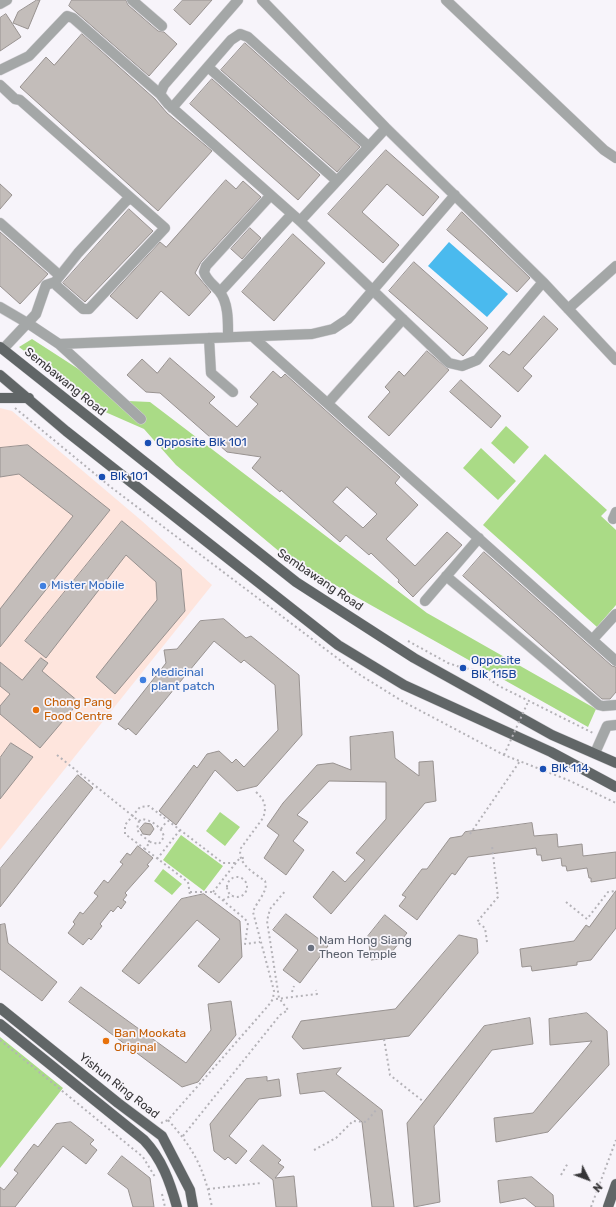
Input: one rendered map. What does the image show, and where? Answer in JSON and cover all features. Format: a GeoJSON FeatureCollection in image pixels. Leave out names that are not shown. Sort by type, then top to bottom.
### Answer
{"type":"FeatureCollection","features":[{"type":"Feature","properties":{"kind":"main road","name":"Sembawang Road"},"geometry":{"type":"LineString","coordinates":[[1,349],[296,582],[414,658],[552,735],[616,763]]}},
{"type":"Feature","properties":{"kind":"main road"},"geometry":{"type":"LineString","coordinates":[[0,375],[29,398],[66,431],[338,645],[404,685],[550,752],[616,787]]}},
{"type":"Feature","properties":{"kind":"main road"},"geometry":{"type":"LineString","coordinates":[[0,398],[29,398]]}},
{"type":"Feature","properties":{"kind":"main road","name":"Yishun Ring Road"},"geometry":{"type":"LineString","coordinates":[[0,1008],[118,1103],[162,1136],[190,1190],[194,1207]]}},
{"type":"Feature","properties":{"kind":"main road"},"geometry":{"type":"LineString","coordinates":[[0,1024],[144,1140],[152,1149],[168,1177],[177,1207]]}},
{"type":"Feature","properties":{"kind":"main road"},"geometry":{"type":"LineString","coordinates":[[608,1207],[616,1184]]}},
{"type":"Feature","properties":{"kind":"street"},"geometry":{"type":"LineString","coordinates":[[0,4],[7,0]]}},
{"type":"Feature","properties":{"kind":"street"},"geometry":{"type":"LineString","coordinates":[[132,0],[162,26]]}},
{"type":"Feature","properties":{"kind":"street"},"geometry":{"type":"LineString","coordinates":[[160,94],[164,85],[238,0]]}},
{"type":"Feature","properties":{"kind":"street"},"geometry":{"type":"LineString","coordinates":[[262,0],[386,128],[543,282],[616,360]]}},
{"type":"Feature","properties":{"kind":"street"},"geometry":{"type":"LineString","coordinates":[[446,0],[604,150],[616,158]]}},
{"type":"Feature","properties":{"kind":"street"},"geometry":{"type":"LineString","coordinates":[[0,70],[30,56],[67,16],[73,18],[160,94],[172,108],[270,196],[300,221],[449,362],[462,366],[477,360],[543,282]]}},
{"type":"Feature","properties":{"kind":"street"},"geometry":{"type":"LineString","coordinates":[[172,108],[231,40],[240,34],[248,37],[368,146]]}},
{"type":"Feature","properties":{"kind":"street"},"geometry":{"type":"LineString","coordinates":[[208,67],[337,181]]}},
{"type":"Feature","properties":{"kind":"street"},"geometry":{"type":"LineString","coordinates":[[0,86],[15,99],[20,100],[130,199],[165,228],[89,309],[83,309],[57,286],[57,279],[0,223]]}},
{"type":"Feature","properties":{"kind":"street"},"geometry":{"type":"LineString","coordinates":[[300,221],[386,128]]}},
{"type":"Feature","properties":{"kind":"street"},"geometry":{"type":"LineString","coordinates":[[59,344],[312,334],[333,329],[348,319],[455,195]]}},
{"type":"Feature","properties":{"kind":"street"},"geometry":{"type":"LineString","coordinates":[[228,337],[228,320],[220,292],[207,280],[204,272],[206,266],[270,196]]}},
{"type":"Feature","properties":{"kind":"street"},"geometry":{"type":"LineString","coordinates":[[1,349],[29,324],[36,314],[46,285],[57,279],[126,200],[130,199]]}},
{"type":"Feature","properties":{"kind":"street"},"geometry":{"type":"LineString","coordinates":[[220,292],[292,214]]}},
{"type":"Feature","properties":{"kind":"street"},"geometry":{"type":"LineString","coordinates":[[568,309],[616,266]]}},
{"type":"Feature","properties":{"kind":"street"},"geometry":{"type":"LineString","coordinates":[[0,307],[59,344],[141,418]]}},
{"type":"Feature","properties":{"kind":"street"},"geometry":{"type":"LineString","coordinates":[[328,403],[403,318]]}},
{"type":"Feature","properties":{"kind":"street"},"geometry":{"type":"LineString","coordinates":[[253,337],[616,661]]}},
{"type":"Feature","properties":{"kind":"street"},"geometry":{"type":"LineString","coordinates":[[209,338],[211,373],[233,392]]}},
{"type":"Feature","properties":{"kind":"street"},"geometry":{"type":"LineString","coordinates":[[425,601],[479,538]]}},
{"type":"Feature","properties":{"kind":"street"},"geometry":{"type":"LineString","coordinates":[[446,576],[599,704],[603,706],[616,705]]}},
{"type":"Feature","properties":{"kind":"street"},"geometry":{"type":"LineString","coordinates":[[593,639],[616,614]]}},
{"type":"Feature","properties":{"kind":"street"},"geometry":{"type":"LineString","coordinates":[[595,753],[603,738],[607,726],[616,725]]}},
{"type":"Feature","properties":{"kind":"path"},"geometry":{"type":"LineString","coordinates":[[402,638],[448,663],[463,668],[476,670],[528,702],[603,738]]}},
{"type":"Feature","properties":{"kind":"path"},"geometry":{"type":"LineString","coordinates":[[528,702],[504,755],[568,780],[616,803]]}},
{"type":"Feature","properties":{"kind":"path"},"geometry":{"type":"LineString","coordinates":[[57,755],[139,821]]}},
{"type":"Feature","properties":{"kind":"path"},"geometry":{"type":"LineString","coordinates":[[470,834],[520,761]]}},
{"type":"Feature","properties":{"kind":"path"},"geometry":{"type":"LineString","coordinates":[[158,1124],[168,1120],[271,1002],[274,991],[253,912],[256,904],[266,889],[266,884],[265,881],[244,865],[239,852],[240,848],[263,818],[265,812],[265,803],[256,792]]}},
{"type":"Feature","properties":{"kind":"path"},"geometry":{"type":"LineString","coordinates":[[190,895],[188,882],[125,834],[125,825],[140,807],[149,806],[223,863],[236,862]]}},
{"type":"Feature","properties":{"kind":"path"},"geometry":{"type":"LineString","coordinates":[[139,821],[142,819],[147,819],[161,829],[164,837],[163,841]]}},
{"type":"Feature","properties":{"kind":"path"},"geometry":{"type":"LineString","coordinates":[[161,829],[168,820]]}},
{"type":"Feature","properties":{"kind":"path"},"geometry":{"type":"LineString","coordinates":[[139,821],[137,829],[139,833],[150,842],[156,844],[163,841]]}},
{"type":"Feature","properties":{"kind":"path"},"geometry":{"type":"LineString","coordinates":[[157,859],[180,830]]}},
{"type":"Feature","properties":{"kind":"path"},"geometry":{"type":"LineString","coordinates":[[163,841],[168,845]]}},
{"type":"Feature","properties":{"kind":"path"},"geometry":{"type":"LineString","coordinates":[[145,849],[150,842]]}},
{"type":"Feature","properties":{"kind":"path"},"geometry":{"type":"LineString","coordinates":[[487,942],[485,928],[477,922],[498,897],[492,846]]}},
{"type":"Feature","properties":{"kind":"path"},"geometry":{"type":"LineString","coordinates":[[213,892],[236,862],[246,857]]}},
{"type":"Feature","properties":{"kind":"path"},"geometry":{"type":"LineString","coordinates":[[223,900],[232,895],[241,896],[245,891],[245,882],[240,877],[234,877],[228,881],[228,891],[232,895]]}},
{"type":"Feature","properties":{"kind":"path"},"geometry":{"type":"LineString","coordinates":[[183,1136],[280,1014],[288,1010],[279,998],[269,943],[267,922],[270,909],[286,890]]}},
{"type":"Feature","properties":{"kind":"path"},"geometry":{"type":"LineString","coordinates":[[566,902],[587,919],[608,892],[616,891]]}},
{"type":"Feature","properties":{"kind":"path"},"geometry":{"type":"LineString","coordinates":[[190,892],[213,892],[248,923],[245,944],[260,942]]}},
{"type":"Feature","properties":{"kind":"path"},"geometry":{"type":"LineString","coordinates":[[292,992],[294,986]]}},
{"type":"Feature","properties":{"kind":"path"},"geometry":{"type":"LineString","coordinates":[[276,999],[317,994],[316,990]]}},
{"type":"Feature","properties":{"kind":"path"},"geometry":{"type":"LineString","coordinates":[[384,1039],[390,1075],[424,1102]]}},
{"type":"Feature","properties":{"kind":"path"},"geometry":{"type":"LineString","coordinates":[[0,1040],[143,1157],[155,1177]]}},
{"type":"Feature","properties":{"kind":"path"},"geometry":{"type":"LineString","coordinates":[[314,1150],[336,1138],[353,1121],[366,1122],[377,1109]]}},
{"type":"Feature","properties":{"kind":"path"},"geometry":{"type":"LineString","coordinates":[[168,1120],[191,1147],[202,1169],[212,1207]]}},
{"type":"Feature","properties":{"kind":"path"},"geometry":{"type":"LineString","coordinates":[[591,1207],[616,1140]]}},
{"type":"Feature","properties":{"kind":"path"},"geometry":{"type":"LineString","coordinates":[[561,1175],[568,1162]]}},
{"type":"Feature","properties":{"kind":"path"},"geometry":{"type":"LineString","coordinates":[[208,1189],[261,1183]]}},
{"type":"Feature","properties":{"kind":"path"},"geometry":{"type":"LineString","coordinates":[[161,1192],[165,1207]]}},
{"type":"Feature","properties":{"kind":"shaded area"},"geometry":{"type":"Polygon","coordinates":[[[0,408],[12,411],[142,521],[212,585],[0,850],[0,408]]]}},
{"type":"Feature","properties":{"kind":"green space"},"geometry":{"type":"Polygon","coordinates":[[[32,339],[128,401],[150,402],[427,613],[596,709],[588,727],[287,558],[176,465],[144,429],[103,411],[19,347],[32,339]]]}},
{"type":"Feature","properties":{"kind":"green space"},"geometry":{"type":"Polygon","coordinates":[[[506,426],[529,447],[514,464],[491,443],[506,426]]]}},
{"type":"Feature","properties":{"kind":"green space"},"geometry":{"type":"Polygon","coordinates":[[[481,448],[516,481],[498,500],[463,468],[481,448]]]}},
{"type":"Feature","properties":{"kind":"green space"},"geometry":{"type":"Polygon","coordinates":[[[545,454],[607,510],[601,516],[616,530],[616,605],[597,627],[483,525],[545,454]]]}},
{"type":"Feature","properties":{"kind":"green space"},"geometry":{"type":"Polygon","coordinates":[[[220,812],[240,827],[225,846],[206,831],[220,812]]]}},
{"type":"Feature","properties":{"kind":"green space"},"geometry":{"type":"Polygon","coordinates":[[[181,835],[223,866],[204,891],[163,860],[181,835]]]}},
{"type":"Feature","properties":{"kind":"green space"},"geometry":{"type":"Polygon","coordinates":[[[163,869],[182,884],[172,895],[154,881],[163,869]]]}},
{"type":"Feature","properties":{"kind":"green space"},"geometry":{"type":"Polygon","coordinates":[[[0,1037],[63,1088],[0,1168],[0,1037]]]}},
{"type":"Feature","properties":{"kind":"water"},"geometry":{"type":"Polygon","coordinates":[[[449,242],[508,294],[487,317],[428,266],[449,242]]]}},
{"type":"Feature","properties":{"kind":"building"},"geometry":{"type":"Polygon","coordinates":[[[37,0],[40,0],[28,29],[13,23],[18,12],[37,0]]]}},
{"type":"Feature","properties":{"kind":"building"},"geometry":{"type":"Polygon","coordinates":[[[72,0],[126,0],[128,5],[158,31],[164,32],[177,44],[149,76],[69,6],[72,0]]]}},
{"type":"Feature","properties":{"kind":"building"},"geometry":{"type":"Polygon","coordinates":[[[183,0],[212,0],[190,25],[174,10],[183,0]]]}},
{"type":"Feature","properties":{"kind":"building"},"geometry":{"type":"Polygon","coordinates":[[[6,14],[21,37],[0,51],[0,18],[6,14]]]}},
{"type":"Feature","properties":{"kind":"building"},"geometry":{"type":"Polygon","coordinates":[[[82,34],[155,99],[167,113],[212,151],[158,211],[20,87],[46,57],[54,65],[82,34]]]}},
{"type":"Feature","properties":{"kind":"building"},"geometry":{"type":"Polygon","coordinates":[[[245,43],[360,147],[337,172],[221,70],[245,43]]]}},
{"type":"Feature","properties":{"kind":"building"},"geometry":{"type":"Polygon","coordinates":[[[212,79],[320,175],[298,200],[190,104],[212,79]]]}},
{"type":"Feature","properties":{"kind":"building"},"geometry":{"type":"Polygon","coordinates":[[[386,150],[439,197],[423,216],[387,184],[362,212],[399,245],[383,263],[328,214],[386,150]]]}},
{"type":"Feature","properties":{"kind":"building"},"geometry":{"type":"Polygon","coordinates":[[[226,180],[236,189],[243,181],[261,197],[201,262],[195,273],[211,292],[189,316],[161,291],[137,319],[110,296],[160,242],[166,247],[226,180]]]}},
{"type":"Feature","properties":{"kind":"building"},"geometry":{"type":"Polygon","coordinates":[[[0,184],[12,195],[0,209],[0,184]]]}},
{"type":"Feature","properties":{"kind":"building"},"geometry":{"type":"Polygon","coordinates":[[[129,209],[153,231],[85,302],[63,283],[129,209]]]}},
{"type":"Feature","properties":{"kind":"building"},"geometry":{"type":"Polygon","coordinates":[[[462,212],[530,278],[517,292],[447,230],[462,212]]]}},
{"type":"Feature","properties":{"kind":"building"},"geometry":{"type":"Polygon","coordinates":[[[250,228],[261,238],[242,259],[231,249],[250,228]]]}},
{"type":"Feature","properties":{"kind":"building"},"geometry":{"type":"Polygon","coordinates":[[[0,232],[48,274],[20,304],[0,286],[0,232]]]}},
{"type":"Feature","properties":{"kind":"building"},"geometry":{"type":"Polygon","coordinates":[[[293,234],[325,263],[274,321],[242,292],[293,234]]]}},
{"type":"Feature","properties":{"kind":"building"},"geometry":{"type":"Polygon","coordinates":[[[414,262],[488,328],[463,356],[389,291],[414,262]]]}},
{"type":"Feature","properties":{"kind":"building"},"geometry":{"type":"Polygon","coordinates":[[[544,316],[558,329],[523,368],[532,376],[518,392],[489,366],[503,351],[509,355],[544,316]]]}},
{"type":"Feature","properties":{"kind":"building"},"geometry":{"type":"Polygon","coordinates":[[[427,351],[449,370],[389,436],[368,417],[390,392],[385,387],[399,371],[404,376],[427,351]]]}},
{"type":"Feature","properties":{"kind":"building"},"geometry":{"type":"Polygon","coordinates":[[[170,358],[215,397],[209,403],[237,427],[258,404],[250,397],[273,371],[281,378],[285,374],[400,477],[395,483],[418,505],[386,539],[415,566],[447,532],[462,545],[413,597],[398,582],[399,580],[371,553],[369,555],[346,535],[340,542],[281,490],[280,492],[252,468],[261,457],[227,452],[160,393],[146,392],[127,375],[142,359],[157,373],[170,358]],[[347,487],[333,502],[363,528],[377,514],[347,487]]]}},
{"type":"Feature","properties":{"kind":"building"},"geometry":{"type":"Polygon","coordinates":[[[461,380],[501,416],[491,428],[450,392],[461,380]]]}},
{"type":"Feature","properties":{"kind":"building"},"geometry":{"type":"Polygon","coordinates":[[[28,445],[110,510],[0,647],[0,609],[73,516],[19,474],[0,477],[0,448],[28,445]]]}},
{"type":"Feature","properties":{"kind":"building"},"geometry":{"type":"Polygon","coordinates":[[[122,521],[181,569],[185,611],[115,694],[96,677],[157,600],[156,582],[126,555],[46,658],[25,641],[122,521]]]}},
{"type":"Feature","properties":{"kind":"building"},"geometry":{"type":"Polygon","coordinates":[[[484,552],[612,666],[616,667],[616,692],[610,699],[602,699],[463,576],[484,552]]]}},
{"type":"Feature","properties":{"kind":"building"},"geometry":{"type":"Polygon","coordinates":[[[224,619],[246,638],[251,636],[299,675],[302,735],[257,786],[237,791],[215,770],[176,825],[159,811],[194,765],[197,768],[207,754],[219,751],[232,763],[236,759],[244,767],[278,730],[275,685],[244,660],[241,663],[214,641],[136,735],[128,728],[126,730],[118,724],[166,663],[164,650],[177,649],[200,621],[224,619]]]}},
{"type":"Feature","properties":{"kind":"building","name":"Chong Pang Food Centre"},"geometry":{"type":"Polygon","coordinates":[[[41,658],[48,663],[42,671],[79,702],[40,748],[0,714],[0,706],[10,694],[0,686],[0,662],[22,680],[41,658]]]}},
{"type":"Feature","properties":{"kind":"building"},"geometry":{"type":"Polygon","coordinates":[[[393,732],[395,758],[419,776],[419,762],[433,761],[436,801],[425,803],[331,914],[313,897],[333,871],[345,882],[365,860],[356,853],[386,819],[386,782],[329,781],[297,815],[308,822],[293,841],[304,850],[286,875],[264,858],[279,835],[267,826],[283,803],[317,765],[333,763],[351,770],[350,737],[393,732]]]}},
{"type":"Feature","properties":{"kind":"building"},"geometry":{"type":"Polygon","coordinates":[[[11,743],[33,757],[0,799],[0,758],[11,743]]]}},
{"type":"Feature","properties":{"kind":"building"},"geometry":{"type":"Polygon","coordinates":[[[78,775],[93,788],[0,907],[0,869],[78,775]]]}},
{"type":"Feature","properties":{"kind":"building"},"geometry":{"type":"Polygon","coordinates":[[[145,823],[151,824],[154,829],[150,835],[143,834],[140,829],[145,823]]]}},
{"type":"Feature","properties":{"kind":"building"},"geometry":{"type":"Polygon","coordinates":[[[532,823],[534,836],[557,834],[558,847],[582,844],[583,856],[616,852],[616,878],[591,882],[587,868],[567,871],[566,866],[562,866],[561,858],[542,861],[541,855],[537,855],[536,848],[468,857],[455,875],[452,873],[417,920],[399,906],[406,897],[402,895],[422,869],[427,869],[450,838],[462,836],[465,832],[532,823]]]}},
{"type":"Feature","properties":{"kind":"building"},"geometry":{"type":"Polygon","coordinates":[[[138,846],[153,858],[147,865],[149,866],[125,893],[127,895],[123,900],[126,902],[121,909],[118,906],[113,912],[111,910],[100,924],[102,926],[91,940],[89,938],[83,945],[68,933],[75,924],[73,922],[80,912],[83,914],[98,896],[94,893],[104,880],[108,883],[123,864],[120,862],[127,853],[130,855],[138,846]]]}},
{"type":"Feature","properties":{"kind":"building"},"geometry":{"type":"Polygon","coordinates":[[[616,891],[616,928],[591,960],[577,962],[577,965],[532,971],[531,966],[522,967],[520,949],[574,941],[586,925],[589,927],[616,891]]]}},
{"type":"Feature","properties":{"kind":"building"},"geometry":{"type":"Polygon","coordinates":[[[204,894],[240,921],[242,957],[219,983],[198,966],[220,939],[197,920],[139,984],[122,971],[181,899],[204,894]]]}},
{"type":"Feature","properties":{"kind":"building","name":"Nam Hong Siang Theon Temple"},"geometry":{"type":"Polygon","coordinates":[[[286,914],[328,946],[300,983],[283,970],[298,950],[273,930],[286,914]]]}},
{"type":"Feature","properties":{"kind":"building"},"geometry":{"type":"Polygon","coordinates":[[[385,915],[407,933],[387,958],[371,960],[368,936],[385,915]]]}},
{"type":"Feature","properties":{"kind":"building"},"geometry":{"type":"Polygon","coordinates":[[[5,924],[8,943],[57,982],[42,1001],[0,969],[0,925],[5,924]]]}},
{"type":"Feature","properties":{"kind":"building"},"geometry":{"type":"Polygon","coordinates":[[[459,935],[477,939],[478,953],[409,1036],[303,1049],[292,1037],[301,1021],[395,1009],[459,935]]]}},
{"type":"Feature","properties":{"kind":"building"},"geometry":{"type":"Polygon","coordinates":[[[81,987],[186,1063],[211,1030],[208,1004],[231,1001],[236,1035],[198,1082],[182,1087],[69,1002],[81,987]]]}},
{"type":"Feature","properties":{"kind":"building"},"geometry":{"type":"Polygon","coordinates":[[[587,1013],[607,1031],[609,1065],[548,1132],[496,1142],[494,1118],[533,1113],[592,1041],[550,1045],[549,1019],[587,1013]]]}},
{"type":"Feature","properties":{"kind":"building"},"geometry":{"type":"Polygon","coordinates":[[[530,1018],[533,1044],[492,1050],[434,1126],[440,1202],[414,1207],[407,1123],[484,1026],[530,1018]]]}},
{"type":"Feature","properties":{"kind":"building"},"geometry":{"type":"Polygon","coordinates":[[[341,1068],[336,1074],[382,1110],[394,1207],[372,1207],[362,1122],[324,1091],[300,1094],[297,1074],[341,1068]]]}},
{"type":"Feature","properties":{"kind":"building"},"geometry":{"type":"Polygon","coordinates":[[[267,1077],[267,1081],[279,1079],[281,1096],[259,1099],[229,1136],[247,1151],[236,1164],[228,1157],[225,1160],[214,1151],[210,1124],[246,1079],[267,1077]]]}},
{"type":"Feature","properties":{"kind":"building"},"geometry":{"type":"Polygon","coordinates":[[[71,1122],[94,1140],[90,1144],[97,1150],[86,1164],[63,1146],[15,1207],[0,1207],[0,1187],[4,1190],[18,1173],[14,1170],[34,1144],[38,1147],[56,1124],[71,1122]]]}},
{"type":"Feature","properties":{"kind":"building"},"geometry":{"type":"Polygon","coordinates":[[[263,1145],[281,1160],[278,1163],[284,1167],[275,1178],[294,1176],[297,1207],[276,1207],[273,1180],[250,1161],[263,1145]]]}},
{"type":"Feature","properties":{"kind":"building"},"geometry":{"type":"Polygon","coordinates":[[[122,1156],[150,1178],[154,1207],[133,1207],[128,1189],[108,1174],[122,1156]]]}},
{"type":"Feature","properties":{"kind":"building"},"geometry":{"type":"Polygon","coordinates":[[[532,1177],[553,1195],[554,1207],[536,1207],[525,1198],[500,1203],[498,1181],[532,1177]]]}},
{"type":"Feature","properties":{"kind":"place","name":"Opposite Blk 101"},"geometry":{"type":"Point","coordinates":[148,443]}},
{"type":"Feature","properties":{"kind":"place","name":"Blk 101"},"geometry":{"type":"Point","coordinates":[102,477]}},
{"type":"Feature","properties":{"kind":"place","name":"Mister Mobile"},"geometry":{"type":"Point","coordinates":[43,586]}},
{"type":"Feature","properties":{"kind":"place","name":"Opposite Blk 115B"},"geometry":{"type":"Point","coordinates":[463,668]}},
{"type":"Feature","properties":{"kind":"place","name":"Medicinal plant patch"},"geometry":{"type":"Point","coordinates":[143,680]}},
{"type":"Feature","properties":{"kind":"place","name":"Chong Pang Food Centre"},"geometry":{"type":"Point","coordinates":[36,710]}},
{"type":"Feature","properties":{"kind":"place","name":"Blk 114"},"geometry":{"type":"Point","coordinates":[543,769]}},
{"type":"Feature","properties":{"kind":"place","name":"Nam Hong Siang Theon Temple"},"geometry":{"type":"Point","coordinates":[311,948]}},
{"type":"Feature","properties":{"kind":"place","name":"Ban Mookata Original"},"geometry":{"type":"Point","coordinates":[106,1041]}}]}
